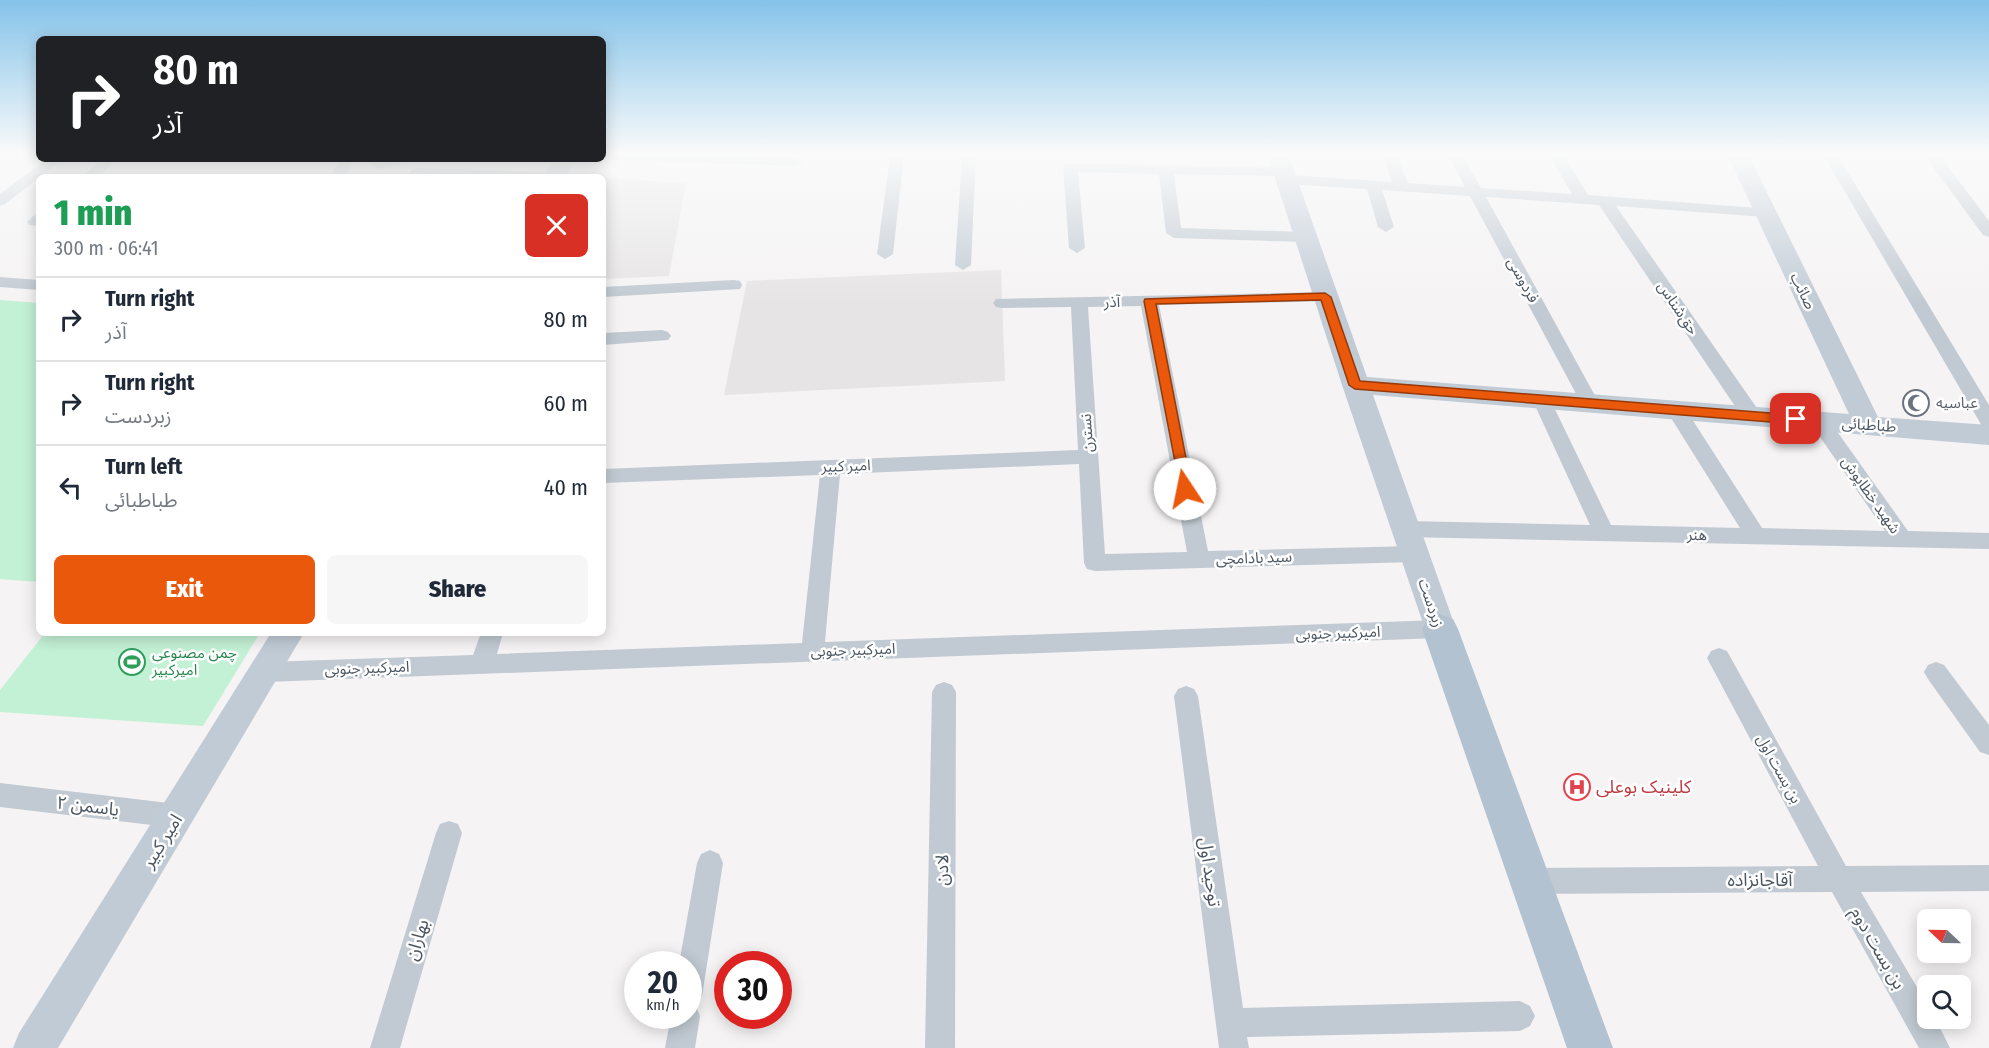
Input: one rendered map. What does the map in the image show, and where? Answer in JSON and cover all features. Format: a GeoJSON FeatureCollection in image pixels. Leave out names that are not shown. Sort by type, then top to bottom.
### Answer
{"type":"FeatureCollection","features":[{"type":"Feature","properties":{"kind":"main road","name":"زبردست"},"geometry":{"type":"LineString","coordinates":[[1295,205],[1409,541],[1590,1048]]}},
{"type":"Feature","properties":{"kind":"main road","name":"صائب"},"geometry":{"type":"LineString","coordinates":[[1762,205],[1868,425]]}},
{"type":"Feature","properties":{"kind":"main road","name":"طباطبائی"},"geometry":{"type":"LineString","coordinates":[[1355,385],[1986,434]]}},
{"type":"Feature","properties":{"kind":"main road","name":"امیر کبیر"},"geometry":{"type":"LineString","coordinates":[[34,1048],[286,636]]}},
{"type":"Feature","properties":{"kind":"street"},"geometry":{"type":"LineString","coordinates":[[885,254],[891,205]]}},
{"type":"Feature","properties":{"kind":"street"},"geometry":{"type":"LineString","coordinates":[[963,265],[966,205]]}},
{"type":"Feature","properties":{"kind":"street"},"geometry":{"type":"LineString","coordinates":[[1073,205],[1077,248]]}},
{"type":"Feature","properties":{"kind":"street"},"geometry":{"type":"LineString","coordinates":[[1170,205],[1174,233],[1306,237]]}},
{"type":"Feature","properties":{"kind":"street"},"geometry":{"type":"LineString","coordinates":[[1379,205],[1386,227]]}},
{"type":"Feature","properties":{"kind":"street","name":"فردوسی"},"geometry":{"type":"LineString","coordinates":[[1482,205],[1590,403]]}},
{"type":"Feature","properties":{"kind":"street","name":"حق‌شناس"},"geometry":{"type":"LineString","coordinates":[[1607,205],[1752,416]]}},
{"type":"Feature","properties":{"kind":"street"},"geometry":{"type":"LineString","coordinates":[[1661,205],[1765,212]]}},
{"type":"Feature","properties":{"kind":"street"},"geometry":{"type":"LineString","coordinates":[[1858,205],[1986,434]]}},
{"type":"Feature","properties":{"kind":"street"},"geometry":{"type":"LineString","coordinates":[[1969,205],[1989,232]]}},
{"type":"Feature","properties":{"kind":"street"},"geometry":{"type":"LineString","coordinates":[[0,282],[36,285]]}},
{"type":"Feature","properties":{"kind":"street"},"geometry":{"type":"LineString","coordinates":[[606,292],[734,285]]}},
{"type":"Feature","properties":{"kind":"street","name":"آذر"},"geometry":{"type":"LineString","coordinates":[[1002,303],[1325,297]]}},
{"type":"Feature","properties":{"kind":"street"},"geometry":{"type":"LineString","coordinates":[[1149,301],[1199,560]]}},
{"type":"Feature","properties":{"kind":"street","name":"نسترن"},"geometry":{"type":"LineString","coordinates":[[1079,303],[1095,563]]}},
{"type":"Feature","properties":{"kind":"street"},"geometry":{"type":"LineString","coordinates":[[606,339],[662,336]]}},
{"type":"Feature","properties":{"kind":"street"},"geometry":{"type":"LineString","coordinates":[[1541,399],[1604,533]]}},
{"type":"Feature","properties":{"kind":"street"},"geometry":{"type":"LineString","coordinates":[[1676,410],[1756,536]]}},
{"type":"Feature","properties":{"kind":"street","name":"شهید خطاپوش"},"geometry":{"type":"LineString","coordinates":[[1819,421],[1903,540]]}},
{"type":"Feature","properties":{"kind":"street","name":"امیر کبیر"},"geometry":{"type":"LineString","coordinates":[[606,476],[1088,457]]}},
{"type":"Feature","properties":{"kind":"street"},"geometry":{"type":"LineString","coordinates":[[813,652],[831,467]]}},
{"type":"Feature","properties":{"kind":"street","name":"هنر"},"geometry":{"type":"LineString","coordinates":[[1409,541],[1604,533],[1989,541]]}},
{"type":"Feature","properties":{"kind":"street","name":"سید بادامچی"},"geometry":{"type":"LineString","coordinates":[[1095,563],[1199,560],[1409,541]]}},
{"type":"Feature","properties":{"kind":"street","name":"امیرکبیر جنوبی"},"geometry":{"type":"LineString","coordinates":[[266,672],[1440,629]]}},
{"type":"Feature","properties":{"kind":"street"},"geometry":{"type":"LineString","coordinates":[[482,664],[491,636]]}},
{"type":"Feature","properties":{"kind":"street","name":"بن بست اول"},"geometry":{"type":"LineString","coordinates":[[1719,658],[1839,879]]}},
{"type":"Feature","properties":{"kind":"street"},"geometry":{"type":"LineString","coordinates":[[1936,672],[1989,744]]}},
{"type":"Feature","properties":{"kind":"street","name":"لادن"},"geometry":{"type":"LineString","coordinates":[[940,1048],[944,692]]}},
{"type":"Feature","properties":{"kind":"street","name":"توحید اول"},"geometry":{"type":"LineString","coordinates":[[1185,696],[1232,1035]]}},
{"type":"Feature","properties":{"kind":"street","name":"یاسمن ۲"},"geometry":{"type":"LineString","coordinates":[[0,795],[177,816]]}},
{"type":"Feature","properties":{"kind":"street","name":"بهاران"},"geometry":{"type":"LineString","coordinates":[[385,1048],[448,833]]}},
{"type":"Feature","properties":{"kind":"street"},"geometry":{"type":"LineString","coordinates":[[695,951],[710,863]]}},
{"type":"Feature","properties":{"kind":"street","name":"آقاجانزاده"},"geometry":{"type":"LineString","coordinates":[[1531,881],[1989,878]]}},
{"type":"Feature","properties":{"kind":"street","name":"بن بست دوم"},"geometry":{"type":"LineString","coordinates":[[1839,879],[1935,1048]]}},
{"type":"Feature","properties":{"kind":"street"},"geometry":{"type":"LineString","coordinates":[[1232,1035],[1520,1016]]}},
{"type":"Feature","properties":{"kind":"street"},"geometry":{"type":"LineString","coordinates":[[680,1048],[683,1029]]}},
{"type":"Feature","properties":{"kind":"shaded area"},"geometry":{"type":"Polygon","coordinates":[[[606,205],[682,205],[669,276],[606,279],[606,205]]]}},
{"type":"Feature","properties":{"kind":"shaded area"},"geometry":{"type":"Polygon","coordinates":[[[1001,270],[1005,381],[724,395],[747,281],[1001,270]]]}},
{"type":"Feature","properties":{"kind":"green space"},"geometry":{"type":"Polygon","coordinates":[[[0,300],[36,303],[36,582],[0,579],[0,300]]]}},
{"type":"Feature","properties":{"kind":"green space","name":"چمن مصنوعی امیرکبیر"},"geometry":{"type":"Polygon","coordinates":[[[43,636],[258,636],[203,726],[0,712],[0,690],[43,636]]]}},
{"type":"Feature","properties":{"kind":"place","name":"عباسیه"},"geometry":{"type":"Point","coordinates":[1916,403]}},
{"type":"Feature","properties":{"kind":"place","name":"چمن مصنوعی امیرکبیر"},"geometry":{"type":"Point","coordinates":[132,662]}},
{"type":"Feature","properties":{"kind":"place","name":"کلینیک بوعلی"},"geometry":{"type":"Point","coordinates":[1577,787]}},
{"type":"Feature","properties":{"kind":"route"},"geometry":{"type":"LineString","coordinates":[[1185,489],[1149,301],[1325,297],[1355,385],[1796,419]]}}]}
